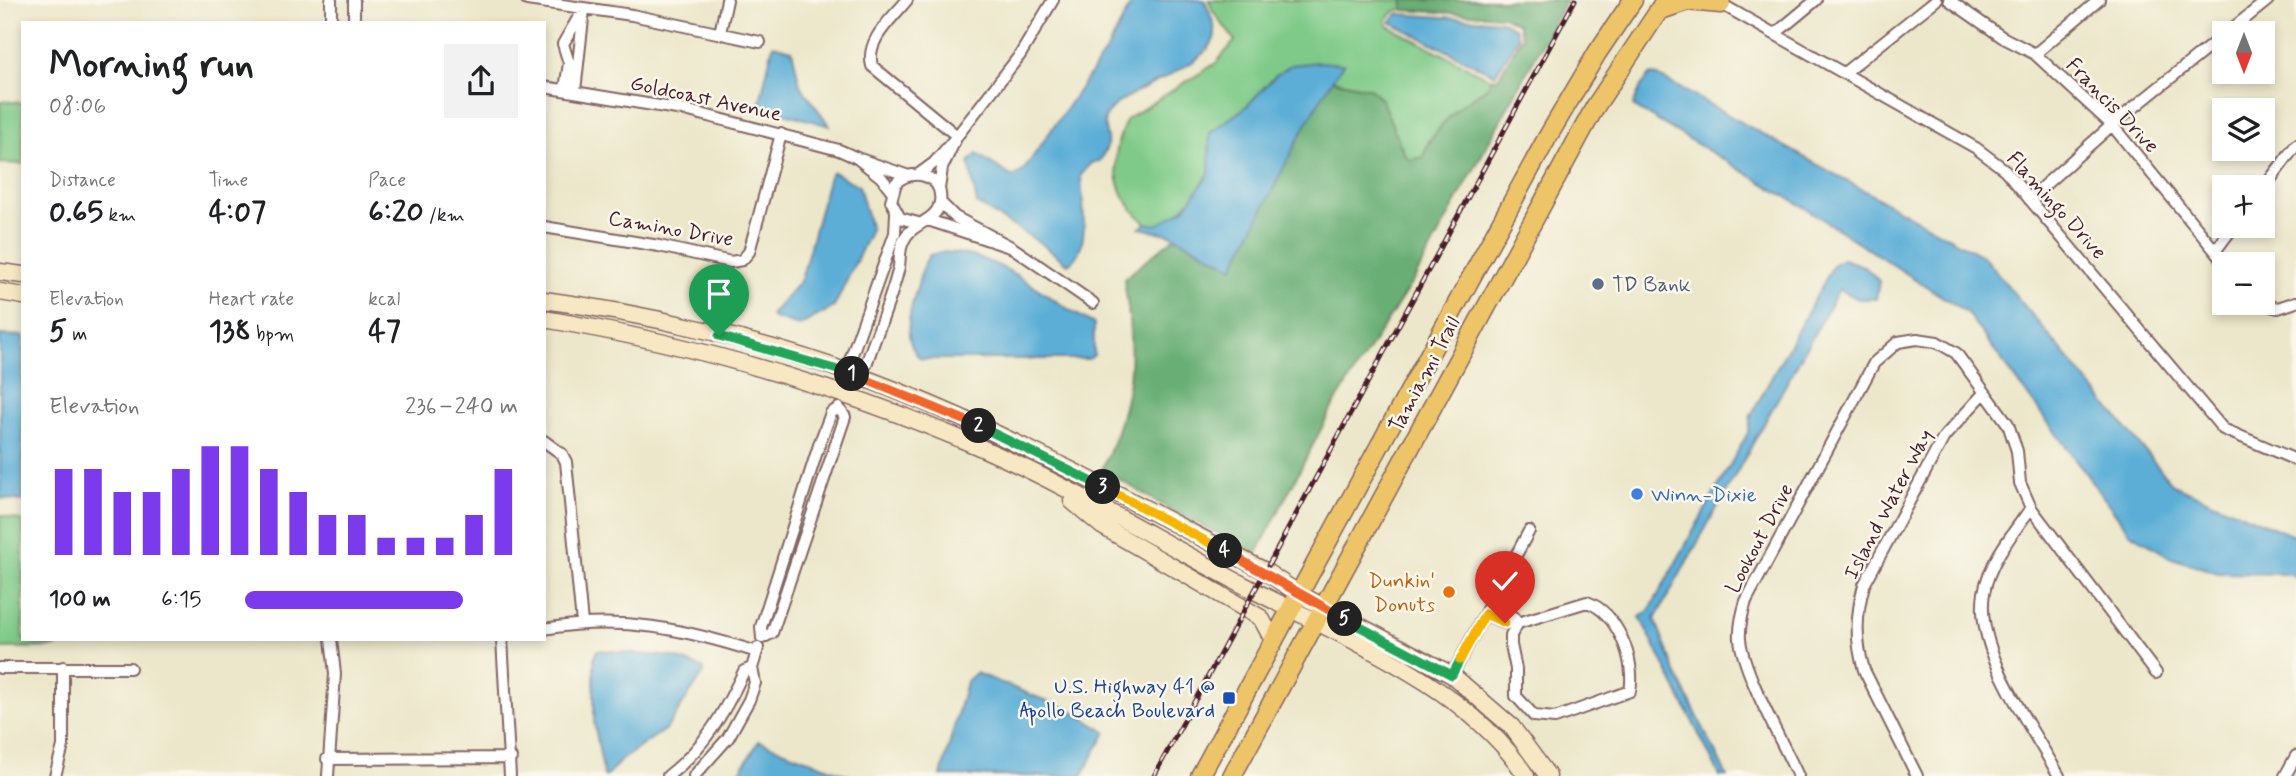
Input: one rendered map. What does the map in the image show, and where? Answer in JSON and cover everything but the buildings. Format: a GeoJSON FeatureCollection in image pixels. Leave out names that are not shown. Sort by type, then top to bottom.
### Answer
{"type":"FeatureCollection","features":[{"type":"Feature","properties":{"kind":"main road","name":"Tamiami Trail"},"geometry":{"type":"LineString","coordinates":[[1200,776],[1572,94],[1633,0]]}},
{"type":"Feature","properties":{"kind":"main road"},"geometry":{"type":"LineString","coordinates":[[1662,6],[1687,1],[1722,3]]}},
{"type":"Feature","properties":{"kind":"main road","name":"Tamiami Trail"},"geometry":{"type":"LineString","coordinates":[[1232,776],[1595,107],[1662,6]]}},
{"type":"Feature","properties":{"kind":"main road"},"geometry":{"type":"LineString","coordinates":[[1476,270],[1473,305],[1478,321]]}},
{"type":"Feature","properties":{"kind":"main road"},"geometry":{"type":"LineString","coordinates":[[0,272],[21,275]]}},
{"type":"Feature","properties":{"kind":"main road"},"geometry":{"type":"LineString","coordinates":[[0,292],[21,296]]}},
{"type":"Feature","properties":{"kind":"main road"},"geometry":{"type":"LineString","coordinates":[[546,300],[665,322],[853,374],[986,429],[1056,463],[1265,571],[1296,601]]}},
{"type":"Feature","properties":{"kind":"main road"},"geometry":{"type":"LineString","coordinates":[[546,319],[662,341],[787,375],[845,394],[978,447],[1046,480],[1254,591],[1296,601],[1452,675],[1512,727],[1548,776]]}},
{"type":"Feature","properties":{"kind":"main road"},"geometry":{"type":"LineString","coordinates":[[1046,480],[1102,526],[1261,618],[1274,642]]}},
{"type":"Feature","properties":{"kind":"main road"},"geometry":{"type":"LineString","coordinates":[[1320,614],[1478,719],[1512,753],[1526,776]]}},
{"type":"Feature","properties":{"kind":"street"},"geometry":{"type":"LineString","coordinates":[[331,0],[331,21]]}},
{"type":"Feature","properties":{"kind":"street"},"geometry":{"type":"LineString","coordinates":[[354,0],[354,21]]}},
{"type":"Feature","properties":{"kind":"street"},"geometry":{"type":"LineString","coordinates":[[527,0],[584,8],[760,42]]}},
{"type":"Feature","properties":{"kind":"street"},"geometry":{"type":"LineString","coordinates":[[720,33],[727,0]]}},
{"type":"Feature","properties":{"kind":"street"},"geometry":{"type":"LineString","coordinates":[[907,0],[872,44],[869,55],[872,66],[957,136]]}},
{"type":"Feature","properties":{"kind":"street"},"geometry":{"type":"LineString","coordinates":[[919,174],[934,163],[957,136],[1020,55],[1053,0]]}},
{"type":"Feature","properties":{"kind":"street"},"geometry":{"type":"LineString","coordinates":[[1775,34],[1816,0]]}},
{"type":"Feature","properties":{"kind":"street"},"geometry":{"type":"LineString","coordinates":[[1844,73],[1936,0]]}},
{"type":"Feature","properties":{"kind":"street","name":"Francis Drive"},"geometry":{"type":"LineString","coordinates":[[1949,0],[2002,37],[2035,54],[2112,125],[2216,250]]}},
{"type":"Feature","properties":{"kind":"street"},"geometry":{"type":"LineString","coordinates":[[2035,54],[2099,0]]}},
{"type":"Feature","properties":{"kind":"street"},"geometry":{"type":"LineString","coordinates":[[2241,21],[2268,0]]}},
{"type":"Feature","properties":{"kind":"street","name":"Flamingo Drive"},"geometry":{"type":"LineString","coordinates":[[1722,3],[1976,148],[2005,170],[2223,429],[2296,460]]}},
{"type":"Feature","properties":{"kind":"street"},"geometry":{"type":"LineString","coordinates":[[570,90],[584,8]]}},
{"type":"Feature","properties":{"kind":"street"},"geometry":{"type":"LineString","coordinates":[[570,90],[569,63],[563,44],[584,8]]}},
{"type":"Feature","properties":{"kind":"street"},"geometry":{"type":"LineString","coordinates":[[2029,199],[2112,125],[2212,44]]}},
{"type":"Feature","properties":{"kind":"street","name":"Goldcoast Avenue"},"geometry":{"type":"LineString","coordinates":[[546,87],[689,111],[839,150],[906,175]]}},
{"type":"Feature","properties":{"kind":"street","name":"Camino Drive"},"geometry":{"type":"LineString","coordinates":[[546,227],[633,241],[731,262],[742,260],[749,252],[781,134]]}},
{"type":"Feature","properties":{"kind":"street"},"geometry":{"type":"LineString","coordinates":[[939,189],[931,179],[919,174],[906,175],[896,183],[892,191],[891,201],[896,213],[894,233],[849,360],[853,374],[866,365],[899,269],[899,251],[905,237],[935,214],[940,202],[942,168],[957,136]]}},
{"type":"Feature","properties":{"kind":"street"},"geometry":{"type":"LineString","coordinates":[[2274,175],[2296,145]]}},
{"type":"Feature","properties":{"kind":"street","name":"Goldcoast Avenue"},"geometry":{"type":"LineString","coordinates":[[857,158],[881,177],[892,191]]}},
{"type":"Feature","properties":{"kind":"street"},"geometry":{"type":"LineString","coordinates":[[940,202],[955,217],[1013,248],[1093,303]]}},
{"type":"Feature","properties":{"kind":"street"},"geometry":{"type":"LineString","coordinates":[[896,213],[906,221],[923,221],[1013,248]]}},
{"type":"Feature","properties":{"kind":"street"},"geometry":{"type":"LineString","coordinates":[[2216,250],[2225,238]]}},
{"type":"Feature","properties":{"kind":"street"},"geometry":{"type":"LineString","coordinates":[[2275,307],[2296,302]]}},
{"type":"Feature","properties":{"kind":"street","name":"Lookout Drive"},"geometry":{"type":"LineString","coordinates":[[1798,776],[1746,663],[1740,640],[1746,601],[1874,363],[1898,342],[1917,339],[1937,342],[1955,353],[1984,393]]}},
{"type":"Feature","properties":{"kind":"street"},"geometry":{"type":"LineString","coordinates":[[1984,393],[2008,424],[2017,451],[2020,483],[2031,508],[2156,673]]}},
{"type":"Feature","properties":{"kind":"street","name":"Island Water Way"},"geometry":{"type":"LineString","coordinates":[[1917,776],[1864,670],[1859,653],[1857,608],[1864,585],[1944,437],[1984,393]]}},
{"type":"Feature","properties":{"kind":"street"},"geometry":{"type":"LineString","coordinates":[[694,776],[728,738],[749,700],[755,683],[752,668],[762,638],[761,627],[820,442],[831,413],[839,408],[845,417],[803,545],[772,633],[762,638]]}},
{"type":"Feature","properties":{"kind":"street"},"geometry":{"type":"LineString","coordinates":[[546,442],[553,445],[566,462],[582,623]]}},
{"type":"Feature","properties":{"kind":"street"},"geometry":{"type":"LineString","coordinates":[[2031,508],[2001,551],[1992,571],[1984,592],[1983,620],[1998,666],[2059,776]]}},
{"type":"Feature","properties":{"kind":"street"},"geometry":{"type":"LineString","coordinates":[[1452,675],[1529,531]]}},
{"type":"Feature","properties":{"kind":"street"},"geometry":{"type":"LineString","coordinates":[[1485,614],[1505,623],[1518,623],[1587,602],[1596,605],[1607,616],[1623,644],[1632,671],[1630,691],[1559,717],[1534,716],[1516,696],[1516,669],[1511,635],[1518,623]]}},
{"type":"Feature","properties":{"kind":"street"},"geometry":{"type":"LineString","coordinates":[[1491,603],[1514,617],[1518,623]]}},
{"type":"Feature","properties":{"kind":"street"},"geometry":{"type":"LineString","coordinates":[[546,629],[582,623],[626,623],[682,629],[757,652]]}},
{"type":"Feature","properties":{"kind":"street"},"geometry":{"type":"LineString","coordinates":[[328,776],[327,759],[335,674],[331,641]]}},
{"type":"Feature","properties":{"kind":"street"},"geometry":{"type":"LineString","coordinates":[[502,641],[510,776]]}},
{"type":"Feature","properties":{"kind":"street"},"geometry":{"type":"LineString","coordinates":[[55,776],[63,746],[63,667]]}},
{"type":"Feature","properties":{"kind":"street"},"geometry":{"type":"LineString","coordinates":[[0,668],[130,668]]}},
{"type":"Feature","properties":{"kind":"street"},"geometry":{"type":"LineString","coordinates":[[668,776],[689,760],[718,725],[744,671],[752,668]]}},
{"type":"Feature","properties":{"kind":"street"},"geometry":{"type":"LineString","coordinates":[[2285,776],[2296,755]]}},
{"type":"Feature","properties":{"kind":"street"},"geometry":{"type":"LineString","coordinates":[[327,759],[511,758]]}},
{"type":"Feature","properties":{"kind":"green space"},"geometry":{"type":"Polygon","coordinates":[[[1209,0],[1404,0],[1403,10],[1395,11],[1386,20],[1388,26],[1491,79],[1492,82],[1429,140],[1423,157],[1411,160],[1405,156],[1382,101],[1371,89],[1332,80],[1342,65],[1274,77],[1246,107],[1210,133],[1209,172],[1194,197],[1168,220],[1150,226],[1128,204],[1122,191],[1116,163],[1117,149],[1127,119],[1216,63],[1235,41],[1213,11],[1209,0]]]}},
{"type":"Feature","properties":{"kind":"green space"},"geometry":{"type":"Polygon","coordinates":[[[1404,0],[1566,0],[1416,276],[1333,406],[1257,553],[1171,510],[1102,469],[1121,420],[1130,376],[1130,331],[1124,279],[1175,237],[1233,267],[1292,148],[1332,80],[1371,89],[1382,101],[1405,156],[1411,160],[1423,157],[1434,136],[1453,113],[1483,91],[1491,79],[1498,78],[1522,37],[1518,24],[1503,16],[1403,10],[1404,0]]]}},
{"type":"Feature","properties":{"kind":"green space"},"geometry":{"type":"Polygon","coordinates":[[[0,101],[21,103],[21,164],[0,163],[0,101]]]}},
{"type":"Feature","properties":{"kind":"green space"},"geometry":{"type":"Polygon","coordinates":[[[0,515],[21,520],[21,641],[61,641],[55,647],[0,648],[0,515]]]}},
{"type":"Feature","properties":{"kind":"water"},"geometry":{"type":"Polygon","coordinates":[[[1133,0],[1205,0],[1215,31],[1212,43],[1203,54],[1110,110],[1104,124],[1106,149],[1100,161],[1091,163],[1081,175],[1083,236],[1076,257],[1068,264],[1039,242],[977,204],[969,162],[977,154],[1013,177],[1023,171],[1108,48],[1133,0]]]}},
{"type":"Feature","properties":{"kind":"water"},"geometry":{"type":"Polygon","coordinates":[[[1398,14],[1502,21],[1515,28],[1518,38],[1495,75],[1390,22],[1398,14]]]}},
{"type":"Feature","properties":{"kind":"water"},"geometry":{"type":"Polygon","coordinates":[[[773,45],[792,50],[800,85],[830,126],[759,106],[773,45]]]}},
{"type":"Feature","properties":{"kind":"water"},"geometry":{"type":"Polygon","coordinates":[[[1320,62],[1343,64],[1299,138],[1233,267],[1172,235],[1140,228],[1147,223],[1157,225],[1184,209],[1209,174],[1210,133],[1246,107],[1274,77],[1291,65],[1320,62]]]}},
{"type":"Feature","properties":{"kind":"water"},"geometry":{"type":"Polygon","coordinates":[[[1650,75],[1658,76],[1984,257],[2173,485],[2296,537],[2296,578],[2291,574],[2218,573],[2172,558],[2130,533],[1966,312],[1802,206],[1633,106],[1641,86],[1650,75]]]}},
{"type":"Feature","properties":{"kind":"water"},"geometry":{"type":"Polygon","coordinates":[[[833,172],[859,186],[871,230],[834,307],[799,326],[773,318],[771,315],[801,280],[829,176],[833,172]]]}},
{"type":"Feature","properties":{"kind":"water"},"geometry":{"type":"Polygon","coordinates":[[[942,252],[964,254],[1004,268],[1094,324],[1094,355],[1089,359],[921,359],[913,349],[910,338],[910,313],[924,264],[930,255],[942,252]]]}},
{"type":"Feature","properties":{"kind":"water"},"geometry":{"type":"Polygon","coordinates":[[[1843,259],[1864,266],[1879,281],[1876,299],[1858,299],[1839,289],[1655,619],[1676,673],[1727,776],[1720,776],[1640,617],[1649,611],[1749,431],[1751,415],[1834,264],[1843,259]]]}},
{"type":"Feature","properties":{"kind":"water"},"geometry":{"type":"Polygon","coordinates":[[[0,335],[21,336],[21,501],[0,498],[0,335]]]}},
{"type":"Feature","properties":{"kind":"water"},"geometry":{"type":"Polygon","coordinates":[[[597,650],[674,657],[704,669],[667,728],[621,760],[607,776],[604,776],[594,722],[594,658],[597,650]]]}},
{"type":"Feature","properties":{"kind":"water"},"geometry":{"type":"Polygon","coordinates":[[[976,673],[1072,711],[1106,732],[1082,776],[941,776],[966,682],[976,673]]]}},
{"type":"Feature","properties":{"kind":"water"},"geometry":{"type":"Polygon","coordinates":[[[759,741],[850,776],[737,776],[759,741]]]}},
{"type":"Feature","properties":{"kind":"railway"},"geometry":{"type":"LineString","coordinates":[[1154,776],[1575,0]]}},
{"type":"Feature","properties":{"kind":"place","name":"TD Bank"},"geometry":{"type":"Point","coordinates":[1598,284]}},
{"type":"Feature","properties":{"kind":"place","name":"Winn-Dixie"},"geometry":{"type":"Point","coordinates":[1637,494]}},
{"type":"Feature","properties":{"kind":"place","name":"Dunkin' Donuts"},"geometry":{"type":"Point","coordinates":[1449,592]}},
{"type":"Feature","properties":{"kind":"place","name":"U.S. Highway 41 @ Apollo Beach Boulevard"},"geometry":{"type":"Point","coordinates":[1229,698]}},
{"type":"Feature","properties":{"kind":"route"},"geometry":{"type":"LineString","coordinates":[[719,336],[853,374],[986,429],[1265,571],[1299,594],[1452,675],[1485,614],[1505,623]]}}]}
